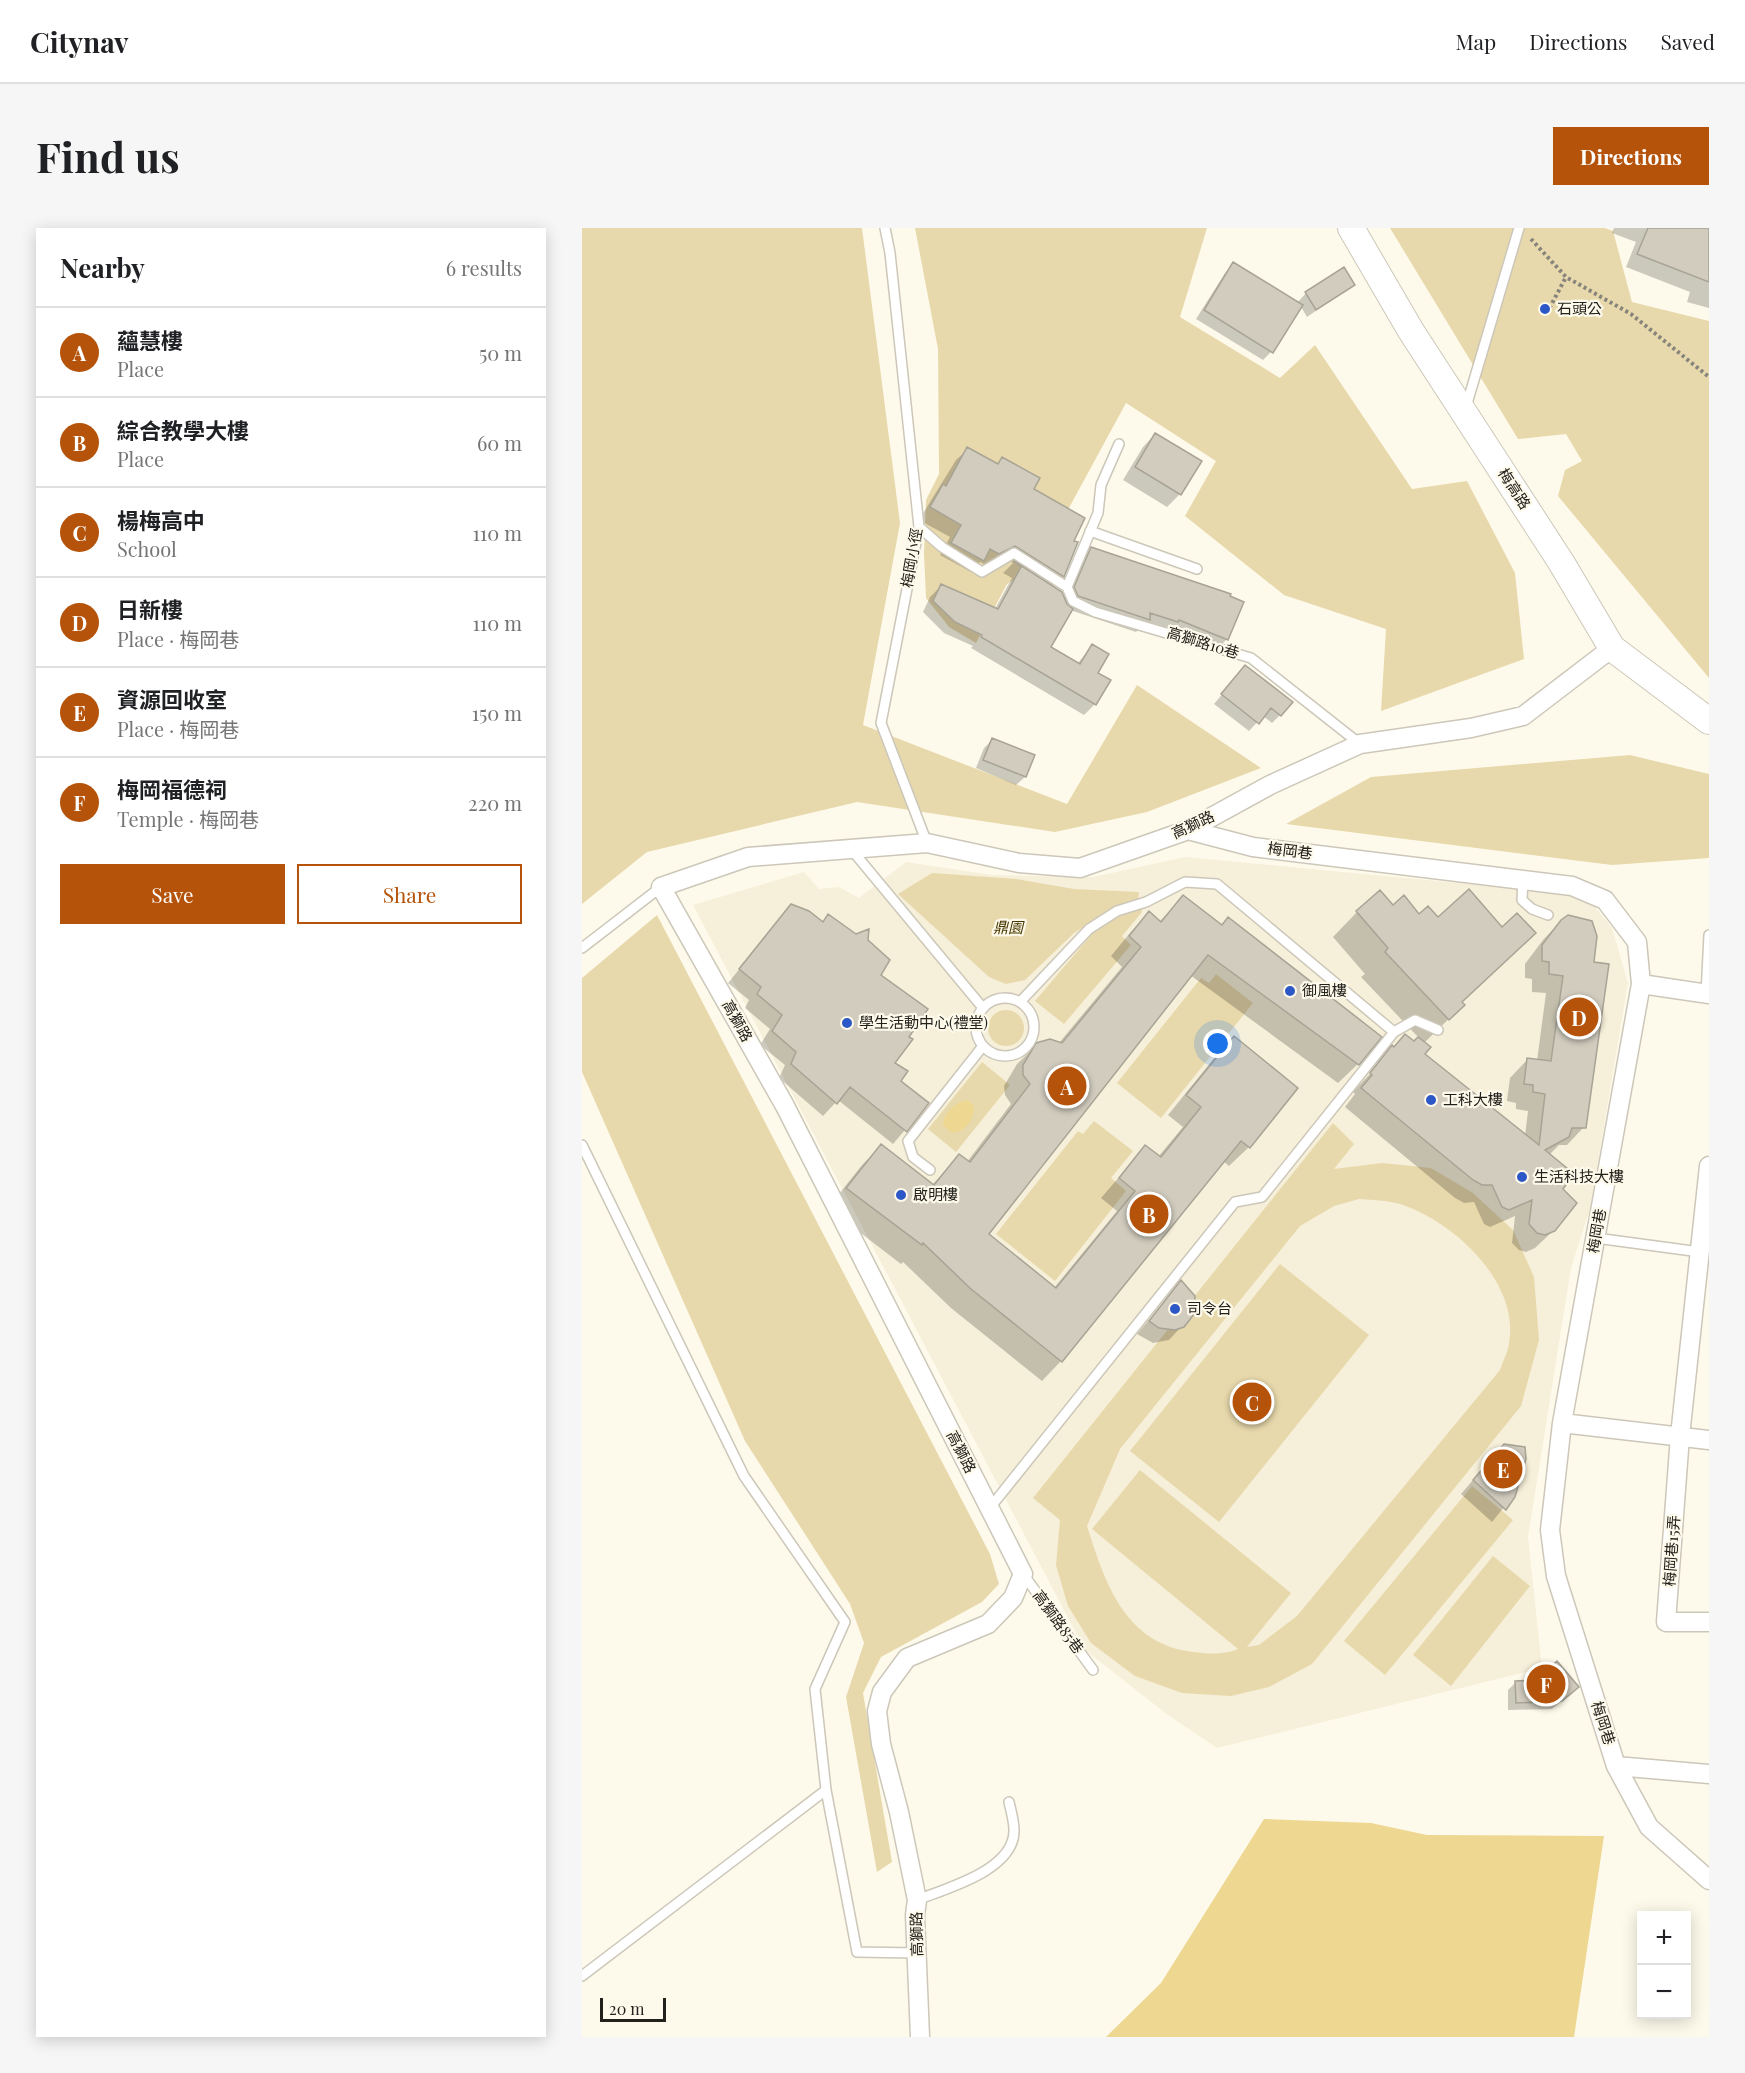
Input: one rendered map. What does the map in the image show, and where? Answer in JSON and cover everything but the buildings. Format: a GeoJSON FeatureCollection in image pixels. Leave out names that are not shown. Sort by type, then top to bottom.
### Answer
{"type":"FeatureCollection","features":[{"type":"Feature","properties":{"kind":"street","name":"梅高路"},"geometry":{"type":"LineString","coordinates":[[1351,228],[1411,331],[1561,562],[1612,648],[1709,721]]}},
{"type":"Feature","properties":{"kind":"street","name":"高獅路"},"geometry":{"type":"LineString","coordinates":[[920,2037],[915,1915],[917,1900],[899,1812],[880,1744],[878,1710],[882,1692],[907,1658],[988,1624],[1013,1598],[1023,1574],[785,1106],[661,887],[748,857],[927,843],[1019,863],[1080,868],[1188,830],[1270,784],[1360,744],[1471,728],[1524,716],[1612,648]]}},
{"type":"Feature","properties":{"kind":"street","name":"梅岡巷"},"geometry":{"type":"LineString","coordinates":[[1188,830],[1253,847],[1572,886],[1605,900],[1637,942],[1641,984],[1562,1423],[1550,1530],[1556,1576],[1616,1766],[1649,1827],[1709,1881]]}},
{"type":"Feature","properties":{"kind":"street"},"geometry":{"type":"LineString","coordinates":[[1641,984],[1708,994]]}},
{"type":"Feature","properties":{"kind":"street","name":"梅岡巷15弄"},"geometry":{"type":"LineString","coordinates":[[1709,1166],[1680,1436],[1666,1622],[1709,1622]]}},
{"type":"Feature","properties":{"kind":"street"},"geometry":{"type":"LineString","coordinates":[[1562,1423],[1709,1440]]}},
{"type":"Feature","properties":{"kind":"street"},"geometry":{"type":"LineString","coordinates":[[1616,1766],[1709,1774]]}},
{"type":"Feature","properties":{"kind":"lane","name":"梅岡小徑"},"geometry":{"type":"LineString","coordinates":[[885,228],[890,252],[919,527],[881,723],[927,843]]}},
{"type":"Feature","properties":{"kind":"lane"},"geometry":{"type":"LineString","coordinates":[[1464,413],[1519,228]]}},
{"type":"Feature","properties":{"kind":"lane"},"geometry":{"type":"LineString","coordinates":[[1067,586],[1098,513],[1101,485],[1119,444]]}},
{"type":"Feature","properties":{"kind":"lane","name":"高獅路10巷"},"geometry":{"type":"LineString","coordinates":[[919,527],[942,547],[982,573],[1014,554],[1067,586],[1073,601],[1095,612],[1251,658],[1360,744]]}},
{"type":"Feature","properties":{"kind":"lane"},"geometry":{"type":"LineString","coordinates":[[1090,531],[1197,569]]}},
{"type":"Feature","properties":{"kind":"lane"},"geometry":{"type":"LineString","coordinates":[[851,849],[983,1008]]}},
{"type":"Feature","properties":{"kind":"lane"},"geometry":{"type":"LineString","coordinates":[[1523,879],[1522,900],[1532,909],[1548,915]]}},
{"type":"Feature","properties":{"kind":"lane"},"geometry":{"type":"LineString","coordinates":[[1020,1002],[1089,929],[1117,911],[1146,902],[1185,882],[1217,884],[1394,1032]]}},
{"type":"Feature","properties":{"kind":"lane"},"geometry":{"type":"LineString","coordinates":[[582,948],[661,887]]}},
{"type":"Feature","properties":{"kind":"lane"},"geometry":{"type":"LineString","coordinates":[[1708,994],[1709,935]]}},
{"type":"Feature","properties":{"kind":"lane"},"geometry":{"type":"LineString","coordinates":[[1004,998],[1020,1002],[1032,1015],[1034,1024],[1030,1042],[1017,1054],[1008,1056],[999,1055],[983,1046],[977,1031],[979,1015],[983,1008],[1004,998]]}},
{"type":"Feature","properties":{"kind":"lane"},"geometry":{"type":"LineString","coordinates":[[989,1509],[1235,1202],[1262,1197],[1394,1032],[1415,1020],[1438,1030]]}},
{"type":"Feature","properties":{"kind":"lane"},"geometry":{"type":"LineString","coordinates":[[930,1170],[913,1157],[908,1141],[983,1046]]}},
{"type":"Feature","properties":{"kind":"lane"},"geometry":{"type":"LineString","coordinates":[[582,1144],[744,1476],[844,1622],[815,1689],[826,1790],[857,1952],[918,1953]]}},
{"type":"Feature","properties":{"kind":"lane"},"geometry":{"type":"LineString","coordinates":[[1596,1238],[1700,1252]]}},
{"type":"Feature","properties":{"kind":"lane","name":"高獅路85巷"},"geometry":{"type":"LineString","coordinates":[[1023,1574],[1093,1670]]}},
{"type":"Feature","properties":{"kind":"lane"},"geometry":{"type":"LineString","coordinates":[[582,1976],[826,1790]]}},
{"type":"Feature","properties":{"kind":"lane"},"geometry":{"type":"LineString","coordinates":[[917,1900],[975,1877],[1003,1860],[1015,1832],[1009,1802]]}},
{"type":"Feature","properties":{"kind":"path"},"geometry":{"type":"LineString","coordinates":[[1527,236],[1566,277],[1630,314],[1709,377]]}},
{"type":"Feature","properties":{"kind":"path"},"geometry":{"type":"LineString","coordinates":[[1544,309],[1549,309],[1566,277]]}},
{"type":"Feature","properties":{"kind":"shaded area"},"geometry":{"type":"Polygon","coordinates":[[[1185,857],[1585,895],[1612,928],[1628,983],[1590,1209],[1571,1268],[1528,1537],[1542,1668],[1217,1748],[1168,1715],[1085,1650],[693,905],[804,872],[819,889],[839,887],[859,898],[906,862],[992,875],[1093,877],[1185,857]]]}},
{"type":"Feature","properties":{"kind":"shaded area"},"geometry":{"type":"Polygon","coordinates":[[[967,1100],[974,1106],[971,1120],[965,1128],[951,1132],[943,1125],[945,1116],[958,1103],[967,1100]]]}},
{"type":"Feature","properties":{"kind":"shaded area"},"geometry":{"type":"Polygon","coordinates":[[[1264,1819],[1371,1823],[1427,1835],[1604,1836],[1574,2037],[1106,2037],[1161,1983],[1264,1819]]]}},
{"type":"Feature","properties":{"kind":"green space"},"geometry":{"type":"Polygon","coordinates":[[[582,228],[862,228],[900,523],[863,725],[1067,804],[1137,685],[1261,768],[1147,812],[1055,832],[857,802],[647,852],[582,904],[582,228]]]}},
{"type":"Feature","properties":{"kind":"green space"},"geometry":{"type":"Polygon","coordinates":[[[915,228],[1207,228],[1180,317],[1280,378],[1315,345],[1412,489],[1467,481],[1515,573],[1524,659],[1381,711],[1386,629],[1284,595],[1185,516],[1216,461],[1126,403],[1038,565],[1007,584],[976,643],[949,627],[926,598],[924,554],[926,500],[939,474],[938,349],[915,228]]]}},
{"type":"Feature","properties":{"kind":"green space"},"geometry":{"type":"Polygon","coordinates":[[[1390,228],[1605,228],[1613,231],[1632,302],[1709,321],[1709,678],[1558,496],[1565,470],[1582,461],[1566,434],[1518,439],[1390,228]]]}},
{"type":"Feature","properties":{"kind":"green space"},"geometry":{"type":"Polygon","coordinates":[[[1630,755],[1709,774],[1709,858],[1612,865],[1286,824],[1371,777],[1630,755]]]}},
{"type":"Feature","properties":{"kind":"green space","name":"鼎園"},"geometry":{"type":"Polygon","coordinates":[[[932,873],[1016,879],[1074,889],[1139,892],[1138,900],[1109,910],[1074,933],[1025,980],[1006,984],[989,977],[898,894],[932,873]]]}},
{"type":"Feature","properties":{"kind":"green space"},"geometry":{"type":"Polygon","coordinates":[[[1141,908],[1142,912],[1122,936],[1131,945],[1064,1024],[1035,1001],[1098,927],[1117,916],[1141,908]]]}},
{"type":"Feature","properties":{"kind":"green space"},"geometry":{"type":"Polygon","coordinates":[[[657,915],[990,1554],[999,1584],[982,1602],[881,1657],[863,1693],[892,1862],[877,1872],[846,1697],[864,1643],[850,1604],[745,1441],[582,1072],[582,978],[657,915]]]}},
{"type":"Feature","properties":{"kind":"green space"},"geometry":{"type":"Polygon","coordinates":[[[1216,974],[1253,1003],[1161,1118],[1117,1083],[1201,978],[1209,983],[1216,974]]]}},
{"type":"Feature","properties":{"kind":"green space"},"geometry":{"type":"Polygon","coordinates":[[[1006,1010],[1019,1015],[1024,1028],[1019,1041],[1006,1046],[993,1041],[988,1028],[993,1015],[1006,1010]]]}},
{"type":"Feature","properties":{"kind":"green space"},"geometry":{"type":"Polygon","coordinates":[[[982,1062],[1010,1085],[956,1152],[928,1129],[982,1062]]]}},
{"type":"Feature","properties":{"kind":"green space"},"geometry":{"type":"Polygon","coordinates":[[[1094,1121],[1133,1151],[1111,1178],[1126,1191],[1055,1281],[996,1234],[1078,1131],[1083,1134],[1094,1121]]]}},
{"type":"Feature","properties":{"kind":"green space"},"geometry":{"type":"Polygon","coordinates":[[[1333,1123],[1354,1144],[1334,1169],[1382,1163],[1431,1168],[1473,1193],[1513,1230],[1534,1277],[1539,1340],[1521,1406],[1312,1664],[1269,1687],[1231,1696],[1182,1693],[1135,1676],[1091,1643],[1068,1606],[1056,1565],[1060,1520],[1033,1498],[1333,1123]],[[1359,1199],[1334,1206],[1300,1226],[1120,1449],[1087,1526],[1102,1569],[1121,1607],[1134,1624],[1150,1637],[1170,1647],[1211,1654],[1238,1649],[1092,1529],[1140,1470],[1291,1593],[1247,1647],[1259,1645],[1297,1616],[1500,1370],[1508,1346],[1510,1320],[1504,1298],[1479,1257],[1461,1239],[1420,1212],[1400,1204],[1359,1199]]]}},
{"type":"Feature","properties":{"kind":"green space"},"geometry":{"type":"Polygon","coordinates":[[[1280,1264],[1369,1335],[1219,1522],[1130,1451],[1280,1264]]]}},
{"type":"Feature","properties":{"kind":"green space"},"geometry":{"type":"Polygon","coordinates":[[[1472,1486],[1513,1520],[1385,1675],[1344,1641],[1472,1486]]]}},
{"type":"Feature","properties":{"kind":"green space"},"geometry":{"type":"Polygon","coordinates":[[[1493,1556],[1530,1586],[1451,1686],[1413,1655],[1493,1556]]]}},
{"type":"Feature","properties":{"kind":"place","name":"石頭公"},"geometry":{"type":"Point","coordinates":[1545,309]}},
{"type":"Feature","properties":{"kind":"place","name":"御風樓"},"geometry":{"type":"Point","coordinates":[1290,991]}},
{"type":"Feature","properties":{"kind":"place","name":"日新樓"},"geometry":{"type":"Point","coordinates":[1579,1017]}},
{"type":"Feature","properties":{"kind":"place","name":"學生活動中心(禮堂)"},"geometry":{"type":"Point","coordinates":[847,1023]}},
{"type":"Feature","properties":{"kind":"place","name":"蘊慧樓"},"geometry":{"type":"Point","coordinates":[1067,1086]}},
{"type":"Feature","properties":{"kind":"place","name":"工科大樓"},"geometry":{"type":"Point","coordinates":[1431,1100]}},
{"type":"Feature","properties":{"kind":"place","name":"生活科技大樓"},"geometry":{"type":"Point","coordinates":[1522,1177]}},
{"type":"Feature","properties":{"kind":"place","name":"啟明樓"},"geometry":{"type":"Point","coordinates":[901,1195]}},
{"type":"Feature","properties":{"kind":"place","name":"綜合教學大樓"},"geometry":{"type":"Point","coordinates":[1149,1214]}},
{"type":"Feature","properties":{"kind":"place","name":"司令台"},"geometry":{"type":"Point","coordinates":[1175,1309]}},
{"type":"Feature","properties":{"kind":"place","name":"楊梅高中"},"geometry":{"type":"Point","coordinates":[1252,1402]}},
{"type":"Feature","properties":{"kind":"place","name":"資源回收室"},"geometry":{"type":"Point","coordinates":[1503,1469]}},
{"type":"Feature","properties":{"kind":"place","name":"梅岡福德祠"},"geometry":{"type":"Point","coordinates":[1546,1684]}}]}
